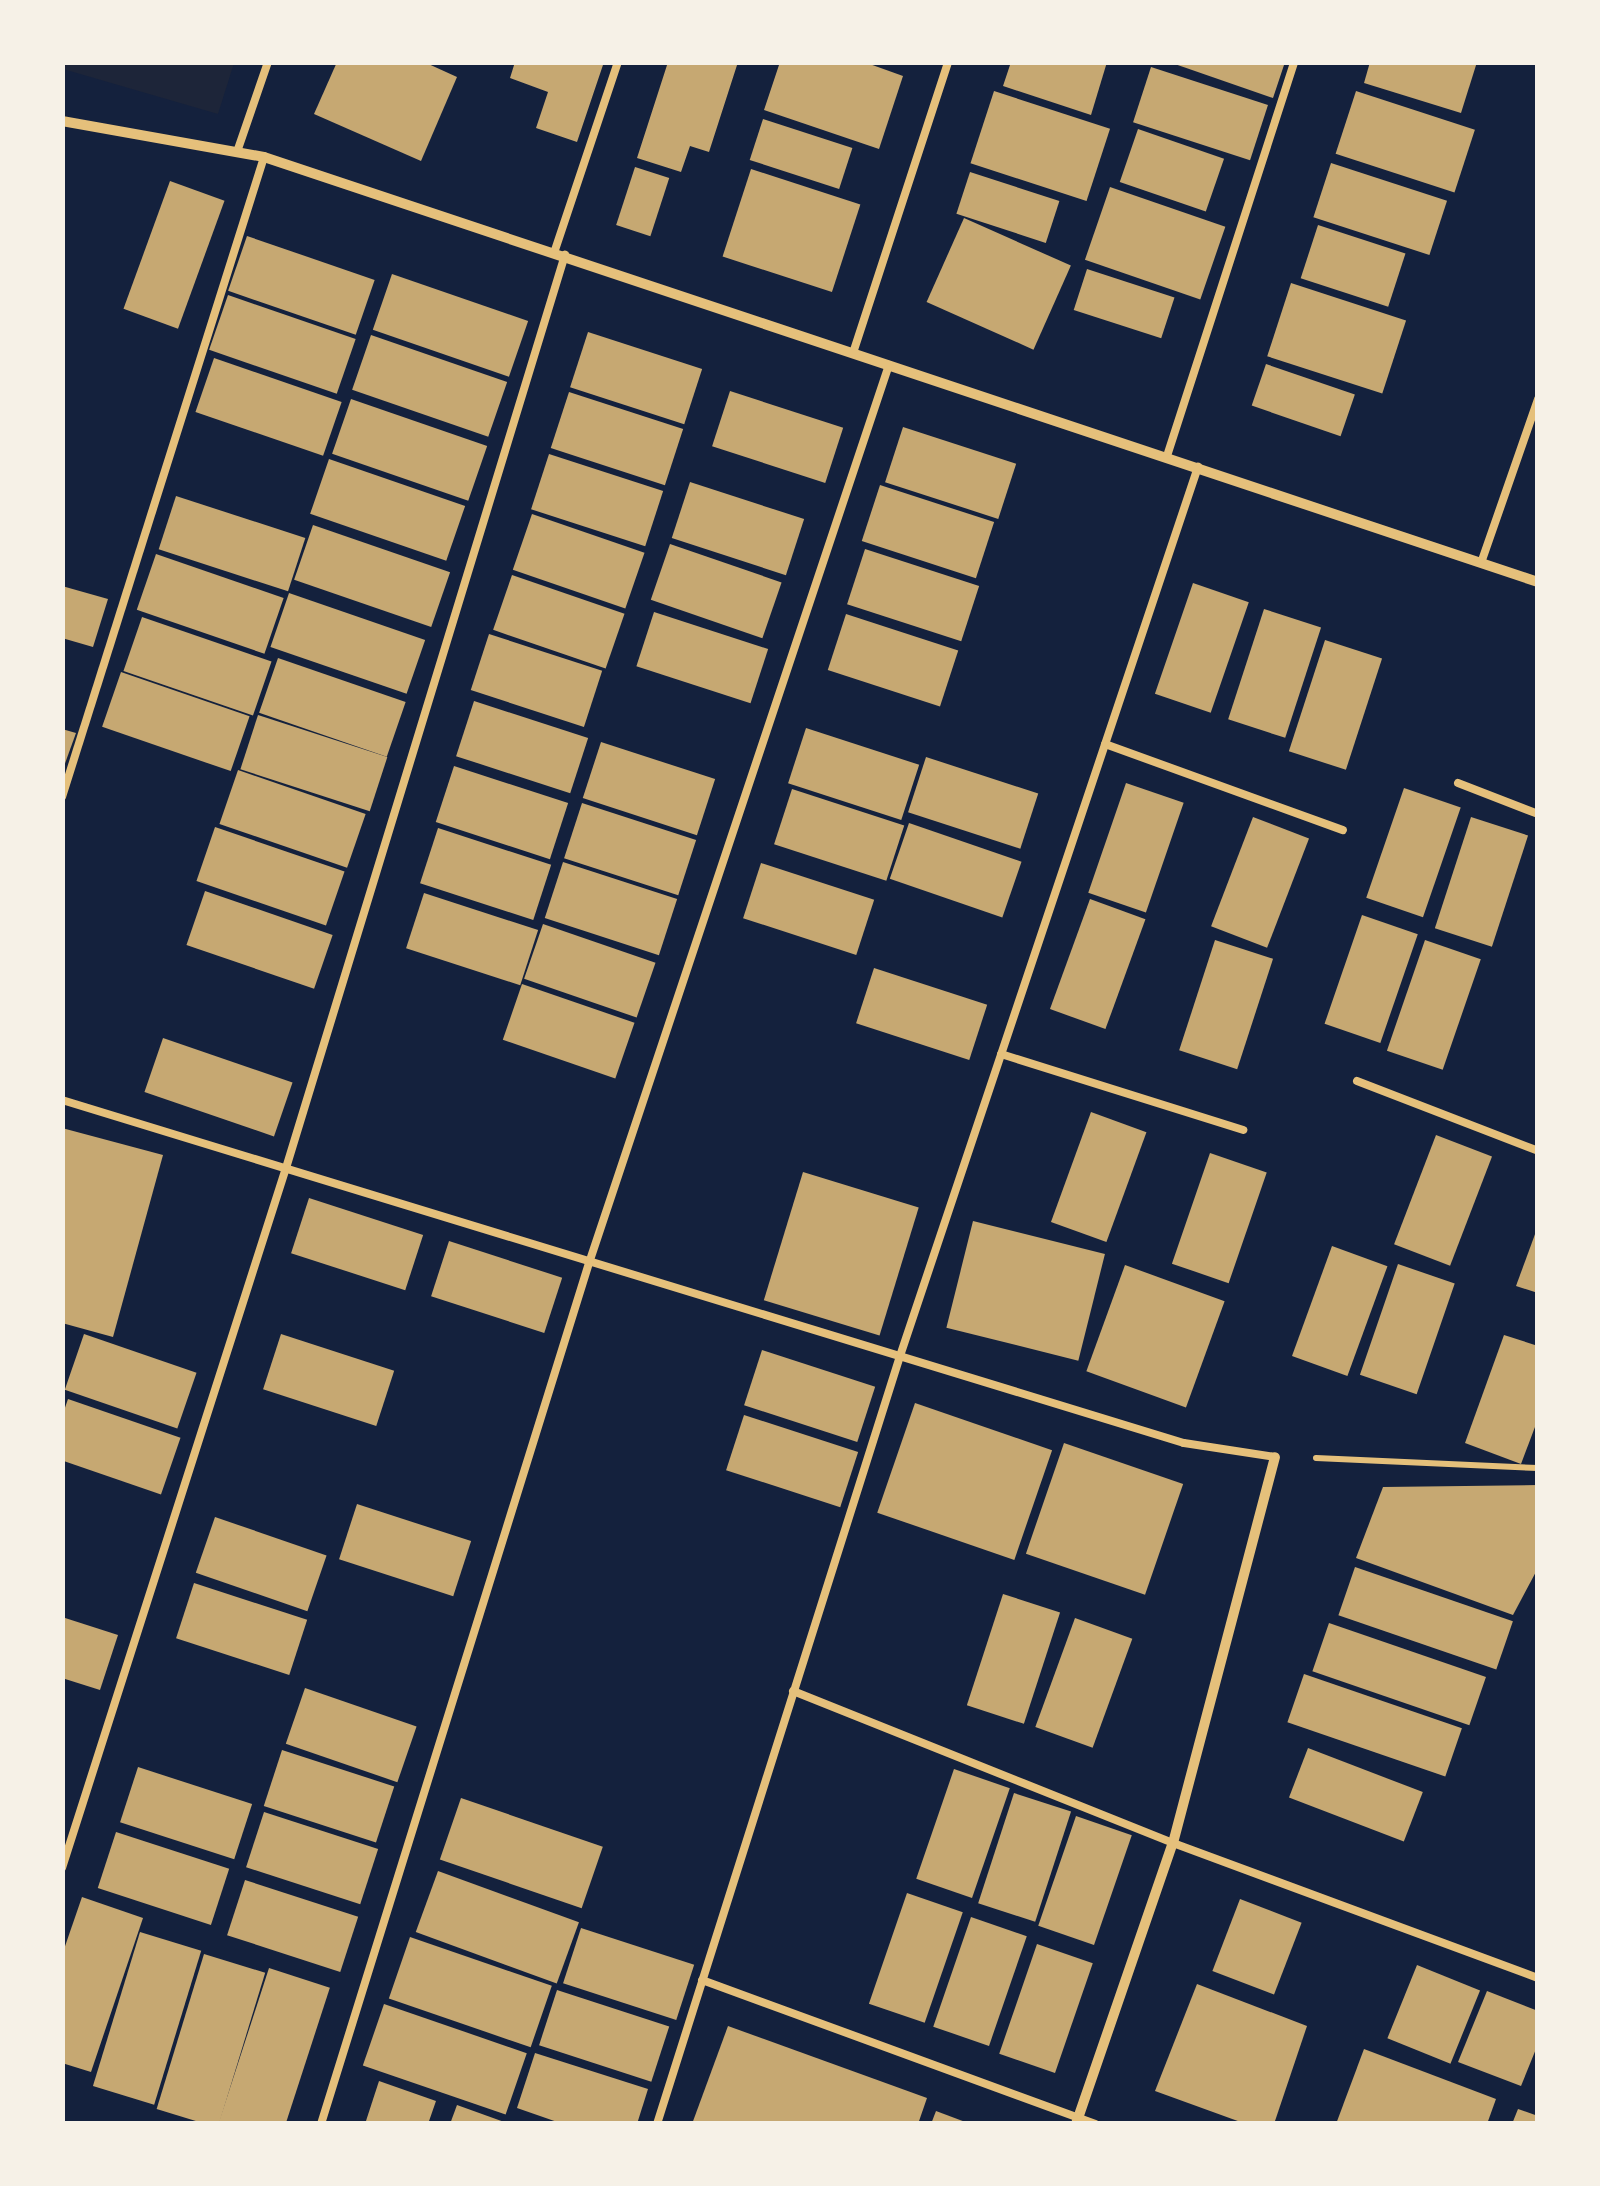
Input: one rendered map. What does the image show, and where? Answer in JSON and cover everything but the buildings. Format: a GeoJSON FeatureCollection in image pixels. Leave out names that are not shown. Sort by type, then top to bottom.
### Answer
{"type":"FeatureCollection","features":[{"type":"Feature","properties":{"kind":"street"},"geometry":{"type":"LineString","coordinates":[[62,121],[238,149],[264,157],[560,252],[1538,582]]}},
{"type":"Feature","properties":{"kind":"street"},"geometry":{"type":"LineString","coordinates":[[1077,2120],[1172,1843],[1275,1457]]}},
{"type":"Feature","properties":{"kind":"lane"},"geometry":{"type":"LineString","coordinates":[[238,149],[268,62]]}},
{"type":"Feature","properties":{"kind":"lane"},"geometry":{"type":"LineString","coordinates":[[62,1868],[286,1168],[618,62]]}},
{"type":"Feature","properties":{"kind":"lane"},"geometry":{"type":"LineString","coordinates":[[853,353],[948,62]]}},
{"type":"Feature","properties":{"kind":"lane"},"geometry":{"type":"LineString","coordinates":[[1167,456],[1294,62]]}},
{"type":"Feature","properties":{"kind":"lane"},"geometry":{"type":"LineString","coordinates":[[62,797],[264,157]]}},
{"type":"Feature","properties":{"kind":"lane"},"geometry":{"type":"LineString","coordinates":[[321,2124],[589,1263],[889,365]]}},
{"type":"Feature","properties":{"kind":"lane"},"geometry":{"type":"LineString","coordinates":[[1481,562],[1538,399]]}},
{"type":"Feature","properties":{"kind":"lane"},"geometry":{"type":"LineString","coordinates":[[657,2124],[900,1356],[1198,466]]}},
{"type":"Feature","properties":{"kind":"lane"},"geometry":{"type":"LineString","coordinates":[[1106,744],[1343,830]]}},
{"type":"Feature","properties":{"kind":"lane"},"geometry":{"type":"LineString","coordinates":[[1458,784],[1538,814]]}},
{"type":"Feature","properties":{"kind":"lane"},"geometry":{"type":"LineString","coordinates":[[1000,1054],[1243,1130]]}},
{"type":"Feature","properties":{"kind":"lane"},"geometry":{"type":"LineString","coordinates":[[1357,1081],[1538,1151]]}},
{"type":"Feature","properties":{"kind":"lane"},"geometry":{"type":"LineString","coordinates":[[62,1100],[1184,1443],[1275,1457]]}},
{"type":"Feature","properties":{"kind":"lane"},"geometry":{"type":"LineString","coordinates":[[793,1691],[1172,1843],[1538,1978]]}},
{"type":"Feature","properties":{"kind":"lane"},"geometry":{"type":"LineString","coordinates":[[702,1980],[1096,2124]]}},
{"type":"Feature","properties":{"kind":"path"},"geometry":{"type":"LineString","coordinates":[[1275,1457],[1538,1468]]}},
{"type":"Feature","properties":{"kind":"shaded area"},"geometry":{"type":"Polygon","coordinates":[[[62,63],[234,63],[218,114],[63,69],[62,63]]]}}]}
